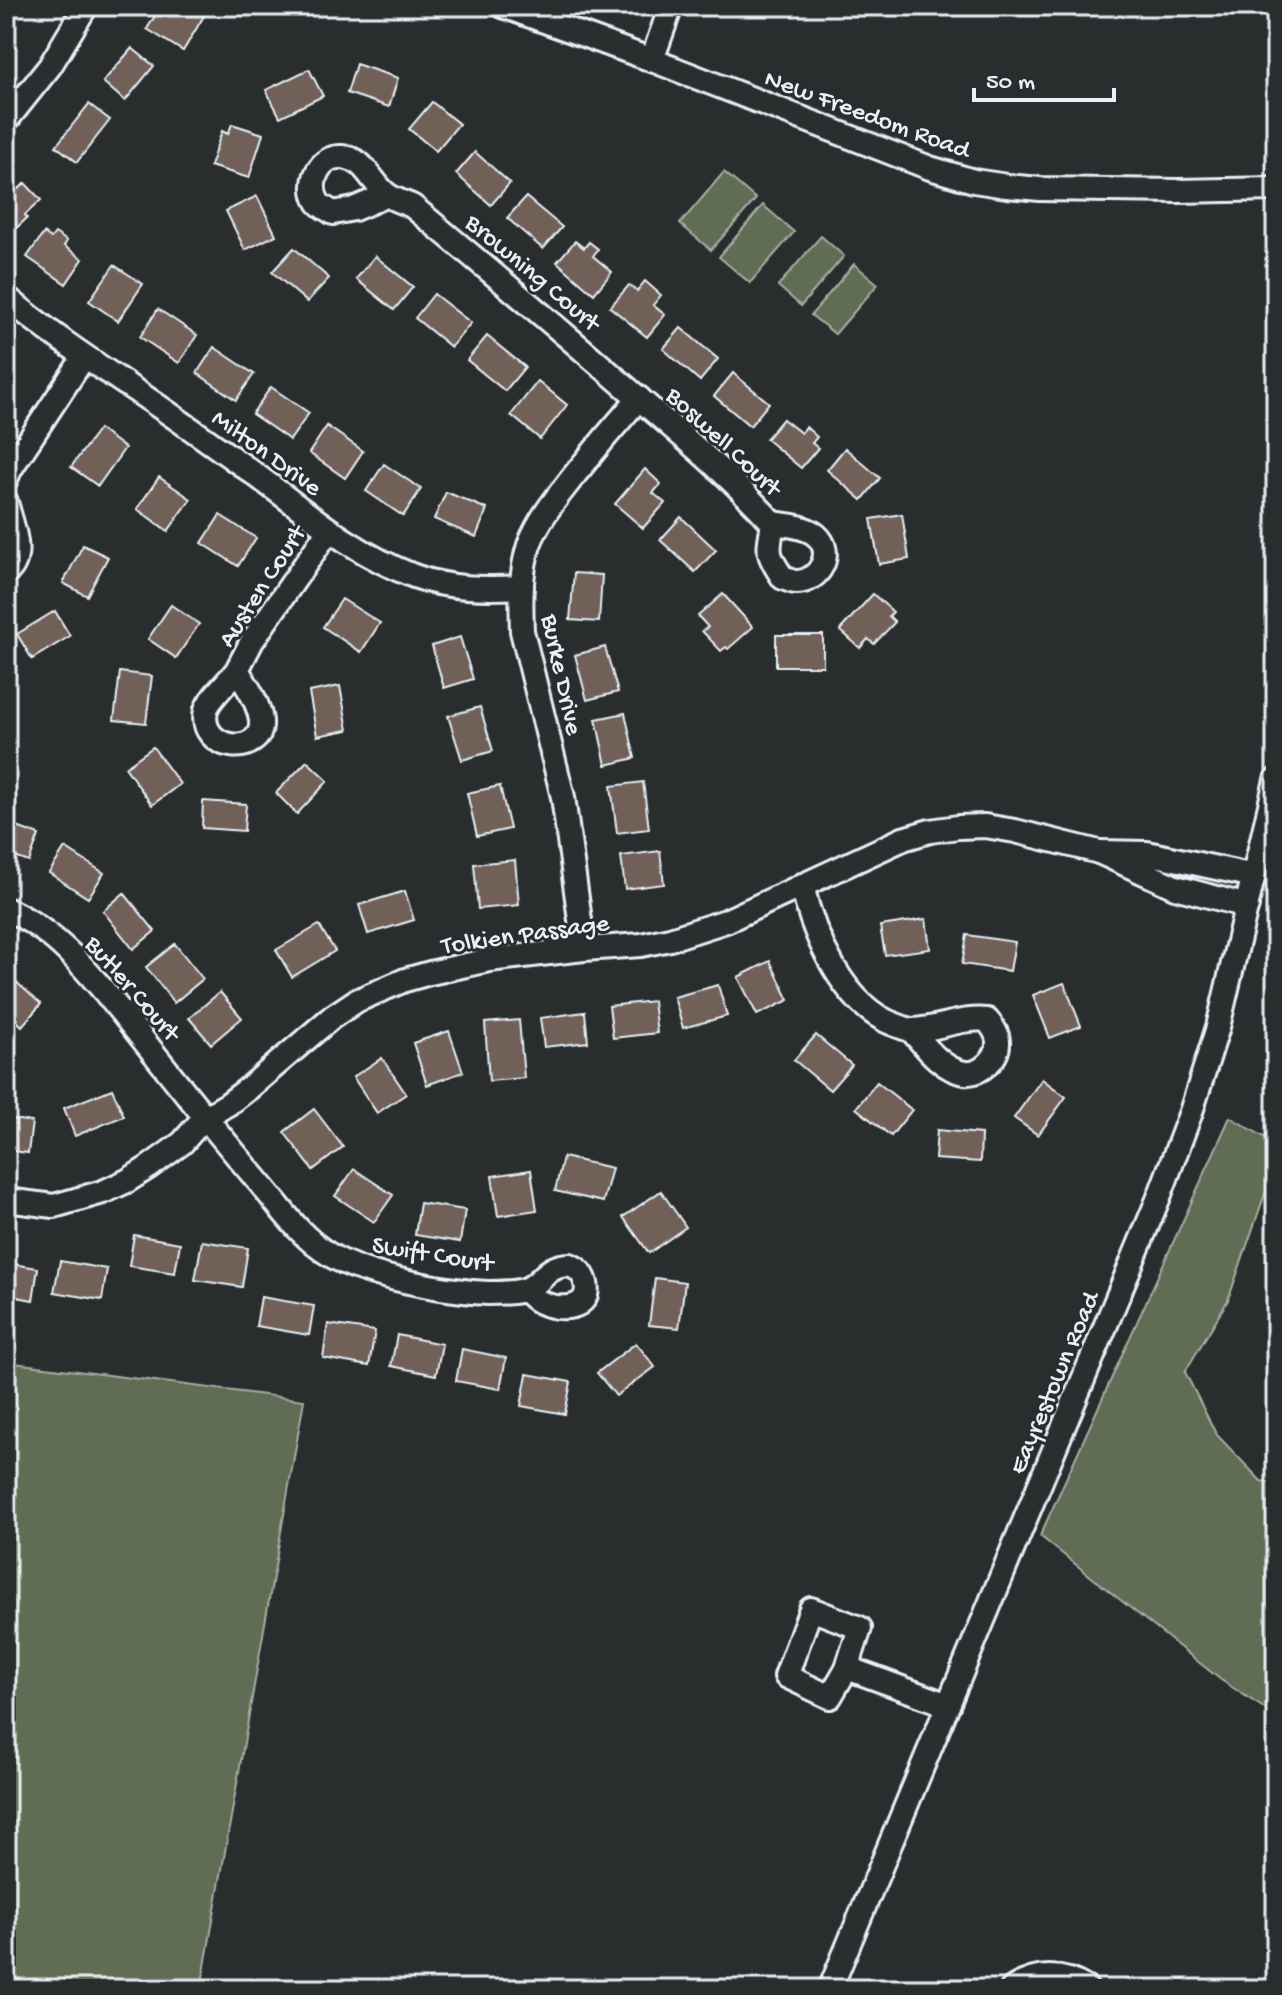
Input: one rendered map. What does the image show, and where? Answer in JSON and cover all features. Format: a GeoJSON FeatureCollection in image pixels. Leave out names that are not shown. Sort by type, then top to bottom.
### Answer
{"type":"FeatureCollection","features":[{"type":"Feature","properties":{"kind":"street"},"geometry":{"type":"LineString","coordinates":[[6,121],[50,66],[86,6]]}},
{"type":"Feature","properties":{"kind":"street","name":"New Freedom Road"},"geometry":{"type":"LineString","coordinates":[[503,6],[930,168],[974,181],[1040,189],[1276,189]]}},
{"type":"Feature","properties":{"kind":"street"},"geometry":{"type":"LineString","coordinates":[[652,60],[671,6]]}},
{"type":"Feature","properties":{"kind":"street","name":"Browning Court"},"geometry":{"type":"LineString","coordinates":[[387,195],[412,206],[639,398]]}},
{"type":"Feature","properties":{"kind":"street","name":"Milton Drive"},"geometry":{"type":"LineString","coordinates":[[6,297],[84,357],[239,463],[329,530],[395,568],[447,585],[476,589],[522,587]]}},
{"type":"Feature","properties":{"kind":"street"},"geometry":{"type":"LineString","coordinates":[[6,479],[84,357]]}},
{"type":"Feature","properties":{"kind":"street","name":"Boswell Court"},"geometry":{"type":"LineString","coordinates":[[639,398],[773,523]]}},
{"type":"Feature","properties":{"kind":"street","name":"Burke Drive"},"geometry":{"type":"LineString","coordinates":[[584,949],[563,797],[522,631],[524,566],[539,523],[552,503],[639,398]]}},
{"type":"Feature","properties":{"kind":"street"},"geometry":{"type":"LineString","coordinates":[[6,502],[17,545],[12,569],[6,573]]}},
{"type":"Feature","properties":{"kind":"street","name":"Austen Court"},"geometry":{"type":"LineString","coordinates":[[237,670],[252,641],[329,530]]}},
{"type":"Feature","properties":{"kind":"street","name":"Eayrestown Road"},"geometry":{"type":"LineString","coordinates":[[831,1989],[1176,1154],[1214,1041],[1276,780]]}},
{"type":"Feature","properties":{"kind":"street","name":"Tolkien Passage"},"geometry":{"type":"LineString","coordinates":[[6,1200],[54,1206],[103,1192],[149,1167],[182,1143],[204,1118],[249,1088],[332,1017],[356,1001],[405,980],[489,960],[641,945],[699,931],[903,839],[930,831],[985,826],[1015,831],[1099,852],[1175,887],[1247,906]]}},
{"type":"Feature","properties":{"kind":"street","name":"Tolkien Passage"},"geometry":{"type":"LineString","coordinates":[[1099,852],[1147,853],[1254,876]]}},
{"type":"Feature","properties":{"kind":"street"},"geometry":{"type":"LineString","coordinates":[[802,885],[807,909],[833,969],[870,1010],[885,1021],[911,1030]]}},
{"type":"Feature","properties":{"kind":"street","name":"Butler Court"},"geometry":{"type":"LineString","coordinates":[[6,909],[45,933],[88,972],[204,1118]]}},
{"type":"Feature","properties":{"kind":"street","name":"Swift Court"},"geometry":{"type":"LineString","coordinates":[[204,1118],[306,1238],[330,1255],[360,1270],[436,1287],[489,1293],[526,1290]]}},
{"type":"Feature","properties":{"kind":"street"},"geometry":{"type":"LineString","coordinates":[[847,1668],[948,1705]]}},
{"type":"Feature","properties":{"kind":"street"},"geometry":{"type":"LineString","coordinates":[[1012,1989],[1028,1980],[1047,1977],[1066,1979],[1087,1989]]}},
{"type":"Feature","properties":{"kind":"green space"},"geometry":{"type":"Polygon","coordinates":[[[724,172],[756,199],[711,250],[680,224],[724,172]]]}},
{"type":"Feature","properties":{"kind":"green space"},"geometry":{"type":"Polygon","coordinates":[[[763,205],[794,232],[750,283],[719,257],[763,205]]]}},
{"type":"Feature","properties":{"kind":"green space"},"geometry":{"type":"Polygon","coordinates":[[[821,236],[844,256],[801,306],[778,286],[821,236]]]}},
{"type":"Feature","properties":{"kind":"green space"},"geometry":{"type":"Polygon","coordinates":[[[854,264],[878,284],[835,334],[811,315],[854,264]]]}},
{"type":"Feature","properties":{"kind":"green space"},"geometry":{"type":"Polygon","coordinates":[[[1230,1117],[1276,1144],[1276,1162],[1228,1300],[1185,1372],[1216,1434],[1261,1481],[1276,1483],[1276,1716],[1221,1680],[1040,1536],[1230,1117]]]}},
{"type":"Feature","properties":{"kind":"green space"},"geometry":{"type":"Polygon","coordinates":[[[6,1362],[304,1400],[201,1989],[6,1989],[6,1362]]]}},
{"type":"Feature","properties":{"kind":"building"},"geometry":{"type":"Polygon","coordinates":[[[6,6],[17,16],[6,28],[6,6]]]}},
{"type":"Feature","properties":{"kind":"building"},"geometry":{"type":"Polygon","coordinates":[[[161,6],[203,6],[208,9],[183,51],[147,29],[161,6]]]}},
{"type":"Feature","properties":{"kind":"building"},"geometry":{"type":"Polygon","coordinates":[[[132,48],[154,66],[125,101],[103,82],[132,48]]]}},
{"type":"Feature","properties":{"kind":"building"},"geometry":{"type":"Polygon","coordinates":[[[356,64],[398,78],[389,107],[347,93],[356,64]]]}},
{"type":"Feature","properties":{"kind":"building"},"geometry":{"type":"Polygon","coordinates":[[[309,69],[323,96],[280,117],[266,90],[309,69]]]}},
{"type":"Feature","properties":{"kind":"building"},"geometry":{"type":"Polygon","coordinates":[[[432,102],[459,124],[436,151],[409,129],[432,102]]]}},
{"type":"Feature","properties":{"kind":"building"},"geometry":{"type":"Polygon","coordinates":[[[89,104],[110,120],[77,162],[56,146],[89,104]]]}},
{"type":"Feature","properties":{"kind":"building"},"geometry":{"type":"Polygon","coordinates":[[[232,124],[263,134],[249,178],[210,166],[222,131],[228,134],[232,124]]]}},
{"type":"Feature","properties":{"kind":"building"},"geometry":{"type":"Polygon","coordinates":[[[475,152],[510,183],[491,205],[456,174],[475,152]]]}},
{"type":"Feature","properties":{"kind":"building"},"geometry":{"type":"Polygon","coordinates":[[[9,180],[19,189],[25,183],[41,200],[7,237],[6,183],[9,180]]]}},
{"type":"Feature","properties":{"kind":"building"},"geometry":{"type":"Polygon","coordinates":[[[257,196],[276,235],[245,250],[226,211],[257,196]]]}},
{"type":"Feature","properties":{"kind":"building"},"geometry":{"type":"Polygon","coordinates":[[[526,197],[562,227],[543,249],[507,218],[526,197]]]}},
{"type":"Feature","properties":{"kind":"building"},"geometry":{"type":"Polygon","coordinates":[[[44,233],[51,238],[55,233],[67,241],[64,246],[83,259],[66,284],[27,257],[44,233]]]}},
{"type":"Feature","properties":{"kind":"building"},"geometry":{"type":"Polygon","coordinates":[[[575,241],[584,248],[589,242],[598,249],[593,256],[612,272],[594,294],[557,262],[575,241]]]}},
{"type":"Feature","properties":{"kind":"building"},"geometry":{"type":"Polygon","coordinates":[[[294,248],[329,278],[307,302],[272,272],[294,248]]]}},
{"type":"Feature","properties":{"kind":"building"},"geometry":{"type":"Polygon","coordinates":[[[375,256],[413,287],[394,310],[356,279],[375,256]]]}},
{"type":"Feature","properties":{"kind":"building"},"geometry":{"type":"Polygon","coordinates":[[[114,265],[143,284],[118,321],[89,301],[114,265]]]}},
{"type":"Feature","properties":{"kind":"building"},"geometry":{"type":"Polygon","coordinates":[[[645,281],[661,295],[653,305],[665,315],[647,337],[610,307],[629,285],[637,291],[645,281]]]}},
{"type":"Feature","properties":{"kind":"building"},"geometry":{"type":"Polygon","coordinates":[[[434,294],[471,323],[451,347],[415,318],[434,294]]]}},
{"type":"Feature","properties":{"kind":"building"},"geometry":{"type":"Polygon","coordinates":[[[158,309],[197,335],[179,363],[140,337],[158,309]]]}},
{"type":"Feature","properties":{"kind":"building"},"geometry":{"type":"Polygon","coordinates":[[[681,328],[718,359],[700,381],[663,349],[681,328]]]}},
{"type":"Feature","properties":{"kind":"building"},"geometry":{"type":"Polygon","coordinates":[[[487,336],[525,367],[505,391],[467,360],[487,336]]]}},
{"type":"Feature","properties":{"kind":"building"},"geometry":{"type":"Polygon","coordinates":[[[214,347],[254,374],[236,400],[197,373],[214,347]]]}},
{"type":"Feature","properties":{"kind":"building"},"geometry":{"type":"Polygon","coordinates":[[[733,373],[769,403],[750,426],[714,396],[733,373]]]}},
{"type":"Feature","properties":{"kind":"building"},"geometry":{"type":"Polygon","coordinates":[[[538,381],[567,405],[540,439],[511,415],[538,381]]]}},
{"type":"Feature","properties":{"kind":"building"},"geometry":{"type":"Polygon","coordinates":[[[271,387],[309,413],[290,440],[252,414],[271,387]]]}},
{"type":"Feature","properties":{"kind":"building"},"geometry":{"type":"Polygon","coordinates":[[[783,419],[801,433],[806,427],[817,437],[812,443],[818,448],[801,468],[766,439],[783,419]]]}},
{"type":"Feature","properties":{"kind":"building"},"geometry":{"type":"Polygon","coordinates":[[[327,426],[363,451],[345,478],[309,453],[327,426]]]}},
{"type":"Feature","properties":{"kind":"building"},"geometry":{"type":"Polygon","coordinates":[[[99,429],[125,448],[98,486],[71,467],[99,429]]]}},
{"type":"Feature","properties":{"kind":"building"},"geometry":{"type":"Polygon","coordinates":[[[845,448],[880,478],[862,500],[827,470],[845,448]]]}},
{"type":"Feature","properties":{"kind":"building"},"geometry":{"type":"Polygon","coordinates":[[[384,464],[421,489],[403,516],[366,491],[384,464]]]}},
{"type":"Feature","properties":{"kind":"building"},"geometry":{"type":"Polygon","coordinates":[[[645,469],[661,484],[653,493],[665,503],[643,528],[615,504],[645,469]]]}},
{"type":"Feature","properties":{"kind":"building"},"geometry":{"type":"Polygon","coordinates":[[[159,477],[191,499],[168,531],[137,509],[159,477]]]}},
{"type":"Feature","properties":{"kind":"building"},"geometry":{"type":"Polygon","coordinates":[[[446,492],[487,509],[476,537],[434,519],[446,492]]]}},
{"type":"Feature","properties":{"kind":"building"},"geometry":{"type":"Polygon","coordinates":[[[902,514],[909,559],[879,564],[871,519],[902,514]]]}},
{"type":"Feature","properties":{"kind":"building"},"geometry":{"type":"Polygon","coordinates":[[[220,515],[256,538],[238,566],[202,543],[220,515]]]}},
{"type":"Feature","properties":{"kind":"building"},"geometry":{"type":"Polygon","coordinates":[[[681,517],[716,550],[695,572],[660,540],[681,517]]]}},
{"type":"Feature","properties":{"kind":"building"},"geometry":{"type":"Polygon","coordinates":[[[83,545],[108,557],[87,596],[63,583],[83,545]]]}},
{"type":"Feature","properties":{"kind":"building"},"geometry":{"type":"Polygon","coordinates":[[[574,573],[602,575],[599,622],[570,620],[574,573]]]}},
{"type":"Feature","properties":{"kind":"building"},"geometry":{"type":"Polygon","coordinates":[[[723,594],[753,627],[728,649],[726,647],[721,651],[702,631],[708,627],[698,616],[723,594]]]}},
{"type":"Feature","properties":{"kind":"building"},"geometry":{"type":"Polygon","coordinates":[[[873,594],[893,612],[889,616],[895,622],[874,644],[868,639],[860,648],[840,630],[873,594]]]}},
{"type":"Feature","properties":{"kind":"building"},"geometry":{"type":"Polygon","coordinates":[[[342,599],[380,623],[361,652],[323,627],[342,599]]]}},
{"type":"Feature","properties":{"kind":"building"},"geometry":{"type":"Polygon","coordinates":[[[171,605],[199,624],[176,658],[148,639],[171,605]]]}},
{"type":"Feature","properties":{"kind":"building"},"geometry":{"type":"Polygon","coordinates":[[[55,611],[70,636],[32,659],[17,634],[55,611]]]}},
{"type":"Feature","properties":{"kind":"building"},"geometry":{"type":"Polygon","coordinates":[[[776,635],[823,635],[823,666],[776,666],[776,635]]]}},
{"type":"Feature","properties":{"kind":"building"},"geometry":{"type":"Polygon","coordinates":[[[460,637],[473,679],[444,688],[432,646],[460,637]]]}},
{"type":"Feature","properties":{"kind":"building"},"geometry":{"type":"Polygon","coordinates":[[[605,647],[618,692],[587,700],[575,655],[605,647]]]}},
{"type":"Feature","properties":{"kind":"building"},"geometry":{"type":"Polygon","coordinates":[[[120,672],[152,676],[146,723],[114,720],[120,672]]]}},
{"type":"Feature","properties":{"kind":"building"},"geometry":{"type":"Polygon","coordinates":[[[340,686],[348,730],[317,736],[309,692],[340,686]]]}},
{"type":"Feature","properties":{"kind":"building"},"geometry":{"type":"Polygon","coordinates":[[[480,707],[493,751],[462,760],[448,716],[480,707]]]}},
{"type":"Feature","properties":{"kind":"building"},"geometry":{"type":"Polygon","coordinates":[[[625,713],[635,758],[606,765],[596,719],[625,713]]]}},
{"type":"Feature","properties":{"kind":"building"},"geometry":{"type":"Polygon","coordinates":[[[153,747],[180,784],[152,805],[125,767],[153,747]]]}},
{"type":"Feature","properties":{"kind":"building"},"geometry":{"type":"Polygon","coordinates":[[[307,761],[328,781],[297,814],[276,793],[307,761]]]}},
{"type":"Feature","properties":{"kind":"building"},"geometry":{"type":"Polygon","coordinates":[[[643,782],[649,829],[617,833],[611,786],[643,782]]]}},
{"type":"Feature","properties":{"kind":"building"},"geometry":{"type":"Polygon","coordinates":[[[500,786],[510,829],[477,836],[467,793],[500,786]]]}},
{"type":"Feature","properties":{"kind":"building"},"geometry":{"type":"Polygon","coordinates":[[[203,801],[246,804],[244,831],[202,828],[203,801]]]}},
{"type":"Feature","properties":{"kind":"building"},"geometry":{"type":"Polygon","coordinates":[[[6,823],[39,835],[29,862],[6,854],[6,823]]]}},
{"type":"Feature","properties":{"kind":"building"},"geometry":{"type":"Polygon","coordinates":[[[65,848],[104,873],[88,898],[49,873],[65,848]]]}},
{"type":"Feature","properties":{"kind":"building"},"geometry":{"type":"Polygon","coordinates":[[[660,851],[664,884],[625,889],[621,856],[660,851]]]}},
{"type":"Feature","properties":{"kind":"building"},"geometry":{"type":"Polygon","coordinates":[[[515,860],[519,905],[478,909],[474,864],[515,860]]]}},
{"type":"Feature","properties":{"kind":"building"},"geometry":{"type":"Polygon","coordinates":[[[405,891],[414,920],[368,934],[359,905],[405,891]]]}},
{"type":"Feature","properties":{"kind":"building"},"geometry":{"type":"Polygon","coordinates":[[[124,893],[155,931],[133,949],[103,911],[124,893]]]}},
{"type":"Feature","properties":{"kind":"building"},"geometry":{"type":"Polygon","coordinates":[[[926,919],[930,949],[885,955],[880,926],[926,919]]]}},
{"type":"Feature","properties":{"kind":"building"},"geometry":{"type":"Polygon","coordinates":[[[319,925],[335,951],[292,977],[276,950],[319,925]]]}},
{"type":"Feature","properties":{"kind":"building"},"geometry":{"type":"Polygon","coordinates":[[[967,935],[1015,942],[1010,971],[962,964],[967,935]]]}},
{"type":"Feature","properties":{"kind":"building"},"geometry":{"type":"Polygon","coordinates":[[[175,944],[203,979],[174,1003],[146,967],[175,944]]]}},
{"type":"Feature","properties":{"kind":"building"},"geometry":{"type":"Polygon","coordinates":[[[770,961],[789,1000],[757,1015],[738,977],[770,961]]]}},
{"type":"Feature","properties":{"kind":"building"},"geometry":{"type":"Polygon","coordinates":[[[6,973],[41,1004],[22,1026],[6,1011],[6,973]]]}},
{"type":"Feature","properties":{"kind":"building"},"geometry":{"type":"Polygon","coordinates":[[[1064,983],[1081,1026],[1050,1038],[1033,995],[1064,983]]]}},
{"type":"Feature","properties":{"kind":"building"},"geometry":{"type":"Polygon","coordinates":[[[718,985],[727,1016],[683,1028],[674,997],[718,985]]]}},
{"type":"Feature","properties":{"kind":"building"},"geometry":{"type":"Polygon","coordinates":[[[220,992],[242,1018],[211,1044],[189,1018],[220,992]]]}},
{"type":"Feature","properties":{"kind":"building"},"geometry":{"type":"Polygon","coordinates":[[[653,1001],[657,1033],[613,1038],[609,1006],[653,1001]]]}},
{"type":"Feature","properties":{"kind":"building"},"geometry":{"type":"Polygon","coordinates":[[[585,1012],[588,1042],[544,1047],[540,1018],[585,1012]]]}},
{"type":"Feature","properties":{"kind":"building"},"geometry":{"type":"Polygon","coordinates":[[[519,1020],[524,1078],[489,1081],[485,1023],[519,1020]]]}},
{"type":"Feature","properties":{"kind":"building"},"geometry":{"type":"Polygon","coordinates":[[[449,1031],[463,1072],[427,1085],[413,1043],[449,1031]]]}},
{"type":"Feature","properties":{"kind":"building"},"geometry":{"type":"Polygon","coordinates":[[[816,1035],[852,1065],[830,1090],[794,1060],[816,1035]]]}},
{"type":"Feature","properties":{"kind":"building"},"geometry":{"type":"Polygon","coordinates":[[[382,1058],[406,1094],[377,1113],[353,1077],[382,1058]]]}},
{"type":"Feature","properties":{"kind":"building"},"geometry":{"type":"Polygon","coordinates":[[[1042,1079],[1066,1097],[1038,1135],[1014,1118],[1042,1079]]]}},
{"type":"Feature","properties":{"kind":"building"},"geometry":{"type":"Polygon","coordinates":[[[877,1082],[912,1110],[891,1136],[856,1108],[877,1082]]]}},
{"type":"Feature","properties":{"kind":"building"},"geometry":{"type":"Polygon","coordinates":[[[112,1089],[124,1116],[75,1136],[64,1108],[112,1089]]]}},
{"type":"Feature","properties":{"kind":"building"},"geometry":{"type":"Polygon","coordinates":[[[314,1109],[343,1147],[313,1170],[284,1132],[314,1109]]]}},
{"type":"Feature","properties":{"kind":"building"},"geometry":{"type":"Polygon","coordinates":[[[6,1118],[32,1122],[28,1153],[6,1150],[6,1118]]]}},
{"type":"Feature","properties":{"kind":"building"},"geometry":{"type":"Polygon","coordinates":[[[937,1130],[981,1134],[980,1162],[935,1159],[937,1130]]]}},
{"type":"Feature","properties":{"kind":"building"},"geometry":{"type":"Polygon","coordinates":[[[563,1157],[612,1168],[603,1202],[555,1191],[563,1157]]]}},
{"type":"Feature","properties":{"kind":"building"},"geometry":{"type":"Polygon","coordinates":[[[354,1169],[393,1195],[374,1222],[335,1196],[354,1169]]]}},
{"type":"Feature","properties":{"kind":"building"},"geometry":{"type":"Polygon","coordinates":[[[531,1170],[537,1210],[498,1216],[492,1176],[531,1170]]]}},
{"type":"Feature","properties":{"kind":"building"},"geometry":{"type":"Polygon","coordinates":[[[661,1191],[686,1227],[649,1253],[623,1217],[661,1191]]]}},
{"type":"Feature","properties":{"kind":"building"},"geometry":{"type":"Polygon","coordinates":[[[420,1203],[465,1210],[460,1242],[415,1235],[420,1203]]]}},
{"type":"Feature","properties":{"kind":"building"},"geometry":{"type":"Polygon","coordinates":[[[134,1235],[180,1243],[175,1273],[129,1266],[134,1235]]]}},
{"type":"Feature","properties":{"kind":"building"},"geometry":{"type":"Polygon","coordinates":[[[202,1241],[248,1248],[242,1287],[195,1280],[202,1241]]]}},
{"type":"Feature","properties":{"kind":"building"},"geometry":{"type":"Polygon","coordinates":[[[60,1261],[107,1269],[102,1300],[54,1292],[60,1261]]]}},
{"type":"Feature","properties":{"kind":"building"},"geometry":{"type":"Polygon","coordinates":[[[6,1263],[38,1268],[33,1300],[6,1295],[6,1263]]]}},
{"type":"Feature","properties":{"kind":"building"},"geometry":{"type":"Polygon","coordinates":[[[655,1278],[685,1282],[679,1328],[649,1325],[655,1278]]]}},
{"type":"Feature","properties":{"kind":"building"},"geometry":{"type":"Polygon","coordinates":[[[261,1297],[314,1306],[309,1335],[256,1326],[261,1297]]]}},
{"type":"Feature","properties":{"kind":"building"},"geometry":{"type":"Polygon","coordinates":[[[328,1324],[375,1331],[369,1366],[323,1358],[328,1324]]]}},
{"type":"Feature","properties":{"kind":"building"},"geometry":{"type":"Polygon","coordinates":[[[397,1335],[442,1344],[436,1375],[391,1366],[397,1335]]]}},
{"type":"Feature","properties":{"kind":"building"},"geometry":{"type":"Polygon","coordinates":[[[636,1343],[655,1367],[616,1396],[597,1373],[636,1343]]]}},
{"type":"Feature","properties":{"kind":"building"},"geometry":{"type":"Polygon","coordinates":[[[462,1349],[506,1358],[500,1389],[456,1381],[462,1349]]]}},
{"type":"Feature","properties":{"kind":"building"},"geometry":{"type":"Polygon","coordinates":[[[527,1374],[571,1382],[565,1414],[521,1406],[527,1374]]]}}]}
